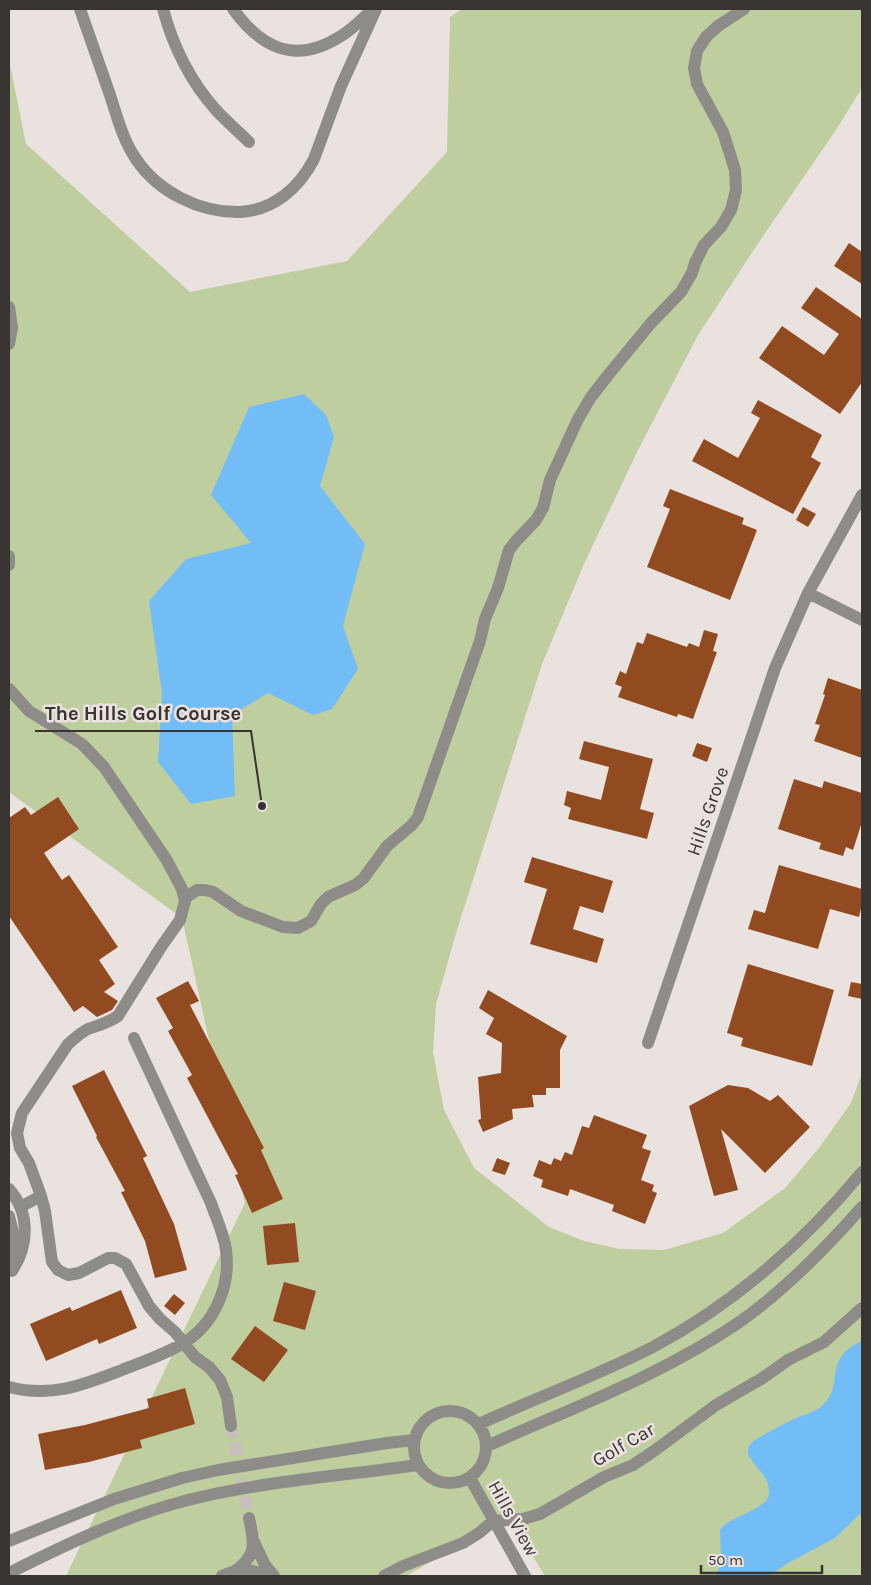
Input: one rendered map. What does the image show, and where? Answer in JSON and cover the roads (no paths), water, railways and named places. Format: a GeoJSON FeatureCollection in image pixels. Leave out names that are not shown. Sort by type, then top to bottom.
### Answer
{"type":"FeatureCollection","features":[{"type":"Feature","properties":{"kind":"street"},"geometry":{"type":"LineString","coordinates":[[80,9],[121,128],[136,159],[146,172],[173,194],[188,202],[233,212],[246,212],[270,204],[292,190],[308,171],[344,78],[375,9]]}},
{"type":"Feature","properties":{"kind":"street"},"geometry":{"type":"LineString","coordinates":[[163,9],[176,46],[189,73],[216,109],[249,142]]}},
{"type":"Feature","properties":{"kind":"street"},"geometry":{"type":"LineString","coordinates":[[233,9],[241,20],[265,42],[279,49],[292,51],[305,50],[331,43],[344,35],[375,9]]}},
{"type":"Feature","properties":{"kind":"street"},"geometry":{"type":"LineString","coordinates":[[185,898],[197,890],[205,890],[220,896],[241,911],[283,927],[298,928],[311,921],[321,904],[328,897],[363,879],[387,846],[412,825],[418,816],[480,641],[485,618],[498,588],[509,550],[536,520],[543,508],[553,472],[578,419],[591,397],[651,324],[681,292],[692,273],[704,245],[721,227],[731,210],[736,190],[735,170],[723,132],[697,84],[694,68],[698,51],[706,37],[718,26],[744,9]]}},
{"type":"Feature","properties":{"kind":"street"},"geometry":{"type":"LineString","coordinates":[[9,307],[12,328],[9,344]]}},
{"type":"Feature","properties":{"kind":"street","name":"Hills Grove"},"geometry":{"type":"LineString","coordinates":[[648,1043],[775,668],[808,593],[862,495]]}},
{"type":"Feature","properties":{"kind":"street"},"geometry":{"type":"LineString","coordinates":[[9,556],[9,566]]}},
{"type":"Feature","properties":{"kind":"street"},"geometry":{"type":"LineString","coordinates":[[808,593],[862,620]]}},
{"type":"Feature","properties":{"kind":"street"},"geometry":{"type":"LineString","coordinates":[[9,689],[29,711],[82,744],[104,766],[166,858],[185,898],[180,920],[118,1016],[109,1022],[82,1033],[68,1044],[22,1113],[18,1126],[18,1140],[41,1196],[52,1262],[58,1270],[68,1275],[108,1258],[121,1260],[129,1268],[149,1306],[160,1320],[175,1332],[195,1357],[209,1367],[220,1380],[227,1397],[231,1426]]}},
{"type":"Feature","properties":{"kind":"street"},"geometry":{"type":"LineString","coordinates":[[9,1387],[22,1391],[41,1392],[80,1387],[169,1351],[184,1343],[207,1322],[218,1305],[225,1287],[228,1268],[226,1248],[211,1203],[134,1038]]}},
{"type":"Feature","properties":{"kind":"street"},"geometry":{"type":"LineString","coordinates":[[479,1424],[639,1353],[680,1331],[706,1314],[769,1267],[805,1235],[838,1201],[862,1172]]}},
{"type":"Feature","properties":{"kind":"street"},"geometry":{"type":"LineString","coordinates":[[9,1189],[20,1206],[24,1220],[24,1241],[18,1262],[10,1275]]}},
{"type":"Feature","properties":{"kind":"street"},"geometry":{"type":"LineString","coordinates":[[20,1206],[41,1196]]}},
{"type":"Feature","properties":{"kind":"street"},"geometry":{"type":"LineString","coordinates":[[487,1446],[630,1385],[708,1342],[738,1322],[788,1282],[818,1254],[862,1207]]}},
{"type":"Feature","properties":{"kind":"street"},"geometry":{"type":"LineString","coordinates":[[9,1216],[15,1241],[10,1275]]}},
{"type":"Feature","properties":{"kind":"street","name":"Golf Car"},"geometry":{"type":"LineString","coordinates":[[493,1521],[523,1519],[540,1514],[592,1484],[643,1459],[716,1405],[788,1360],[824,1342],[862,1308]]}},
{"type":"Feature","properties":{"kind":"street"},"geometry":{"type":"LineString","coordinates":[[446,1411],[455,1411],[464,1413],[479,1424],[486,1438],[487,1446],[482,1464],[470,1478],[454,1483],[437,1481],[423,1472],[415,1457],[414,1440],[422,1424],[429,1417],[446,1411]]}},
{"type":"Feature","properties":{"kind":"street"},"geometry":{"type":"LineString","coordinates":[[9,1542],[114,1499],[182,1478],[218,1470],[377,1444],[414,1440]]}},
{"type":"Feature","properties":{"kind":"street"},"geometry":{"type":"LineString","coordinates":[[9,1573],[50,1552],[117,1523],[187,1500],[259,1485],[418,1465]]}},
{"type":"Feature","properties":{"kind":"street","name":"Hills View"},"geometry":{"type":"LineString","coordinates":[[470,1478],[525,1576]]}},
{"type":"Feature","properties":{"kind":"street"},"geometry":{"type":"LineString","coordinates":[[249,1518],[254,1542],[265,1565],[274,1576]]}},
{"type":"Feature","properties":{"kind":"street"},"geometry":{"type":"LineString","coordinates":[[384,1576],[403,1566],[463,1543],[493,1521]]}},
{"type":"Feature","properties":{"kind":"street"},"geometry":{"type":"LineString","coordinates":[[235,1571],[248,1559],[254,1542]]}},
{"type":"Feature","properties":{"kind":"street"},"geometry":{"type":"LineString","coordinates":[[222,1576],[235,1571],[254,1571],[267,1576]]}},
{"type":"Feature","properties":{"kind":"water"},"geometry":{"type":"Polygon","coordinates":[[[304,394],[326,415],[334,437],[320,486],[365,544],[343,626],[358,669],[332,709],[313,715],[268,693],[232,715],[235,796],[191,804],[158,762],[162,694],[149,601],[186,559],[251,543],[211,495],[249,407],[304,394]]]}},
{"type":"Feature","properties":{"kind":"water"},"geometry":{"type":"Polygon","coordinates":[[[862,1341],[862,1512],[835,1538],[788,1563],[769,1576],[716,1576],[721,1563],[720,1530],[731,1521],[762,1504],[767,1500],[769,1494],[768,1485],[764,1477],[750,1457],[748,1451],[750,1445],[758,1438],[791,1420],[821,1407],[830,1396],[838,1363],[842,1355],[862,1341]]]}},
{"type":"Feature","properties":{"kind":"tunnel"},"geometry":{"type":"LineString","coordinates":[[231,1426],[249,1518]]}},
{"type":"Feature","properties":{"kind":"place","name":"The Hills Golf Course"},"geometry":{"type":"Point","coordinates":[262,806]}}]}
